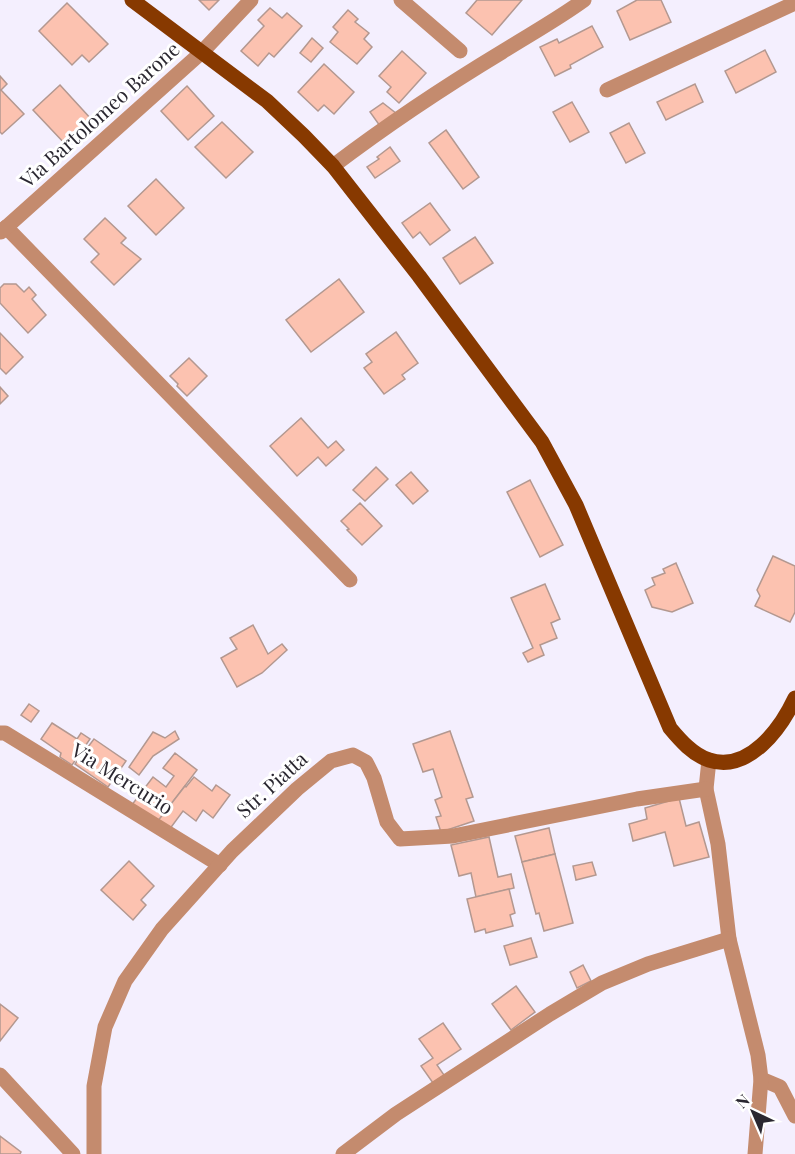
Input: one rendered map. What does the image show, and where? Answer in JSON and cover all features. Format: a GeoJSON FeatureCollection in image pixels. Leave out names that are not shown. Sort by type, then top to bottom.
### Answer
{"type":"FeatureCollection","features":[{"type":"Feature","properties":{"kind":"main road"},"geometry":{"type":"LineString","coordinates":[[132,0],[267,101],[333,166],[419,276],[542,442],[576,505],[670,728],[696,753],[709,760],[732,761],[753,752],[770,737],[785,719],[795,698]]}},
{"type":"Feature","properties":{"kind":"street","name":"Via Bartolomeo Barone"},"geometry":{"type":"LineString","coordinates":[[3,230],[202,52],[251,0]]}},
{"type":"Feature","properties":{"kind":"street"},"geometry":{"type":"LineString","coordinates":[[401,0],[460,51]]}},
{"type":"Feature","properties":{"kind":"street"},"geometry":{"type":"LineString","coordinates":[[333,166],[372,136],[501,52],[563,16],[584,0]]}},
{"type":"Feature","properties":{"kind":"street"},"geometry":{"type":"LineString","coordinates":[[607,90],[795,3]]}},
{"type":"Feature","properties":{"kind":"street"},"geometry":{"type":"LineString","coordinates":[[3,230],[350,580]]}},
{"type":"Feature","properties":{"kind":"street","name":"Via Mercurio"},"geometry":{"type":"LineString","coordinates":[[0,733],[5,733],[66,769],[220,866]]}},
{"type":"Feature","properties":{"kind":"street","name":"Str. Piatta"},"geometry":{"type":"LineString","coordinates":[[94,1154],[93,1086],[105,1027],[124,981],[162,928],[220,866],[297,789],[331,761],[353,755],[366,762],[374,778],[387,822],[400,839],[453,836],[637,799],[705,789]]}},
{"type":"Feature","properties":{"kind":"street"},"geometry":{"type":"LineString","coordinates":[[709,760],[705,789],[718,844],[729,939],[758,1054],[761,1079],[755,1154]]}},
{"type":"Feature","properties":{"kind":"street"},"geometry":{"type":"LineString","coordinates":[[344,1154],[396,1114],[602,983],[648,964],[729,939]]}},
{"type":"Feature","properties":{"kind":"street"},"geometry":{"type":"LineString","coordinates":[[0,1075],[73,1154]]}},
{"type":"Feature","properties":{"kind":"street"},"geometry":{"type":"LineString","coordinates":[[761,1079],[780,1086],[795,1116]]}},
{"type":"Feature","properties":{"kind":"building"},"geometry":{"type":"Polygon","coordinates":[[[199,0],[219,0],[209,10],[199,0]]]}},
{"type":"Feature","properties":{"kind":"building"},"geometry":{"type":"Polygon","coordinates":[[[477,0],[522,0],[492,35],[466,13],[477,0]]]}},
{"type":"Feature","properties":{"kind":"building"},"geometry":{"type":"Polygon","coordinates":[[[637,0],[661,0],[671,22],[630,40],[617,11],[637,0]]]}},
{"type":"Feature","properties":{"kind":"building"},"geometry":{"type":"Polygon","coordinates":[[[67,3],[108,44],[89,62],[82,55],[72,65],[39,31],[67,3]]]}},
{"type":"Feature","properties":{"kind":"building"},"geometry":{"type":"Polygon","coordinates":[[[270,8],[282,18],[287,13],[302,26],[274,57],[269,53],[258,66],[241,51],[264,26],[258,20],[270,8]]]}},
{"type":"Feature","properties":{"kind":"building"},"geometry":{"type":"Polygon","coordinates":[[[348,10],[358,19],[355,22],[369,33],[364,39],[372,47],[357,64],[330,42],[338,32],[333,27],[348,10]]]}},
{"type":"Feature","properties":{"kind":"building"},"geometry":{"type":"Polygon","coordinates":[[[592,26],[603,47],[555,76],[540,47],[557,39],[559,43],[592,26]]]}},
{"type":"Feature","properties":{"kind":"building"},"geometry":{"type":"Polygon","coordinates":[[[312,38],[323,48],[311,62],[300,53],[312,38]]]}},
{"type":"Feature","properties":{"kind":"building"},"geometry":{"type":"Polygon","coordinates":[[[765,50],[776,72],[736,93],[725,71],[765,50]]]}},
{"type":"Feature","properties":{"kind":"building"},"geometry":{"type":"Polygon","coordinates":[[[402,51],[426,73],[399,103],[387,92],[391,87],[379,76],[402,51]]]}},
{"type":"Feature","properties":{"kind":"building"},"geometry":{"type":"Polygon","coordinates":[[[324,64],[354,92],[334,114],[324,105],[318,111],[298,92],[324,64]]]}},
{"type":"Feature","properties":{"kind":"building"},"geometry":{"type":"Polygon","coordinates":[[[0,76],[7,84],[1,90],[24,114],[2,134],[0,132],[0,76]]]}},
{"type":"Feature","properties":{"kind":"building"},"geometry":{"type":"Polygon","coordinates":[[[695,84],[703,102],[666,120],[657,102],[695,84]]]}},
{"type":"Feature","properties":{"kind":"building"},"geometry":{"type":"Polygon","coordinates":[[[60,85],[92,120],[66,145],[33,110],[60,85]]]}},
{"type":"Feature","properties":{"kind":"building"},"geometry":{"type":"Polygon","coordinates":[[[187,86],[214,116],[188,140],[161,111],[187,86]]]}},
{"type":"Feature","properties":{"kind":"building"},"geometry":{"type":"Polygon","coordinates":[[[572,102],[589,132],[570,142],[553,112],[572,102]]]}},
{"type":"Feature","properties":{"kind":"building"},"geometry":{"type":"Polygon","coordinates":[[[383,103],[397,114],[380,126],[370,112],[383,103]]]}},
{"type":"Feature","properties":{"kind":"building"},"geometry":{"type":"Polygon","coordinates":[[[222,122],[253,152],[226,178],[195,147],[222,122]]]}},
{"type":"Feature","properties":{"kind":"building"},"geometry":{"type":"Polygon","coordinates":[[[629,123],[645,153],[626,163],[610,133],[629,123]]]}},
{"type":"Feature","properties":{"kind":"building"},"geometry":{"type":"Polygon","coordinates":[[[446,130],[479,177],[463,189],[429,143],[446,130]]]}},
{"type":"Feature","properties":{"kind":"building"},"geometry":{"type":"Polygon","coordinates":[[[390,147],[400,161],[375,178],[367,167],[379,159],[377,157],[390,147]]]}},
{"type":"Feature","properties":{"kind":"building"},"geometry":{"type":"Polygon","coordinates":[[[156,179],[184,208],[156,235],[128,206],[156,179]]]}},
{"type":"Feature","properties":{"kind":"building"},"geometry":{"type":"Polygon","coordinates":[[[430,203],[450,230],[430,245],[420,232],[413,238],[402,223],[430,203]]]}},
{"type":"Feature","properties":{"kind":"building"},"geometry":{"type":"Polygon","coordinates":[[[105,218],[126,238],[121,243],[141,259],[114,285],[91,262],[99,254],[84,239],[105,218]]]}},
{"type":"Feature","properties":{"kind":"building"},"geometry":{"type":"Polygon","coordinates":[[[475,237],[493,263],[460,284],[443,258],[475,237]]]}},
{"type":"Feature","properties":{"kind":"building"},"geometry":{"type":"Polygon","coordinates":[[[339,279],[364,312],[311,352],[286,320],[339,279]]]}},
{"type":"Feature","properties":{"kind":"building"},"geometry":{"type":"Polygon","coordinates":[[[4,284],[16,284],[24,292],[29,287],[36,295],[32,299],[46,315],[28,333],[0,303],[0,288],[4,284]]]}},
{"type":"Feature","properties":{"kind":"building"},"geometry":{"type":"Polygon","coordinates":[[[396,332],[418,363],[402,375],[405,379],[384,394],[364,368],[372,362],[366,354],[396,332]]]}},
{"type":"Feature","properties":{"kind":"building"},"geometry":{"type":"Polygon","coordinates":[[[0,333],[23,357],[6,374],[0,368],[0,333]]]}},
{"type":"Feature","properties":{"kind":"building"},"geometry":{"type":"Polygon","coordinates":[[[189,358],[207,376],[187,396],[170,376],[189,358]]]}},
{"type":"Feature","properties":{"kind":"building"},"geometry":{"type":"Polygon","coordinates":[[[0,387],[8,396],[0,404],[0,387]]]}},
{"type":"Feature","properties":{"kind":"building"},"geometry":{"type":"Polygon","coordinates":[[[301,418],[328,448],[336,441],[344,450],[326,466],[318,457],[297,476],[270,446],[301,418]]]}},
{"type":"Feature","properties":{"kind":"building"},"geometry":{"type":"Polygon","coordinates":[[[376,467],[388,479],[365,501],[353,490],[376,467]]]}},
{"type":"Feature","properties":{"kind":"building"},"geometry":{"type":"Polygon","coordinates":[[[411,472],[428,491],[413,504],[396,485],[411,472]]]}},
{"type":"Feature","properties":{"kind":"building"},"geometry":{"type":"Polygon","coordinates":[[[530,480],[563,545],[540,557],[507,492],[530,480]]]}},
{"type":"Feature","properties":{"kind":"building"},"geometry":{"type":"Polygon","coordinates":[[[360,503],[382,526],[362,545],[341,521],[360,503]]]}},
{"type":"Feature","properties":{"kind":"building"},"geometry":{"type":"Polygon","coordinates":[[[773,556],[795,566],[795,612],[790,622],[755,606],[760,596],[757,590],[773,556]]]}},
{"type":"Feature","properties":{"kind":"building"},"geometry":{"type":"Polygon","coordinates":[[[676,563],[693,603],[672,612],[652,607],[645,590],[655,585],[652,578],[665,573],[663,569],[676,563]]]}},
{"type":"Feature","properties":{"kind":"building"},"geometry":{"type":"Polygon","coordinates":[[[545,584],[560,619],[551,623],[557,638],[540,645],[544,655],[528,662],[523,653],[533,648],[511,598],[545,584]]]}},
{"type":"Feature","properties":{"kind":"building"},"geometry":{"type":"Polygon","coordinates":[[[253,625],[268,654],[282,644],[287,650],[262,673],[237,687],[221,658],[237,649],[230,638],[253,625]]]}},
{"type":"Feature","properties":{"kind":"building"},"geometry":{"type":"Polygon","coordinates":[[[29,704],[39,711],[31,722],[21,715],[29,704]]]}},
{"type":"Feature","properties":{"kind":"building"},"geometry":{"type":"Polygon","coordinates":[[[52,723],[77,739],[81,733],[90,739],[72,765],[60,757],[61,753],[41,739],[52,723]]]}},
{"type":"Feature","properties":{"kind":"building"},"geometry":{"type":"Polygon","coordinates":[[[175,731],[179,739],[153,756],[139,775],[129,767],[153,732],[165,738],[175,731]]]}},
{"type":"Feature","properties":{"kind":"building"},"geometry":{"type":"Polygon","coordinates":[[[450,731],[473,797],[466,799],[474,821],[441,832],[436,817],[441,816],[435,800],[442,797],[433,769],[423,772],[413,744],[450,731]]]}},
{"type":"Feature","properties":{"kind":"building"},"geometry":{"type":"Polygon","coordinates":[[[94,739],[126,761],[108,787],[75,764],[94,739]]]}},
{"type":"Feature","properties":{"kind":"building"},"geometry":{"type":"Polygon","coordinates":[[[175,753],[197,770],[156,824],[131,806],[153,777],[166,787],[174,776],[163,768],[175,753]]]}},
{"type":"Feature","properties":{"kind":"building"},"geometry":{"type":"Polygon","coordinates":[[[194,777],[212,791],[216,785],[230,795],[213,818],[203,810],[196,821],[183,811],[169,830],[157,822],[194,777]]]}},
{"type":"Feature","properties":{"kind":"building"},"geometry":{"type":"Polygon","coordinates":[[[679,798],[686,826],[699,822],[709,857],[674,866],[665,832],[633,841],[629,824],[647,819],[645,808],[679,798]]]}},
{"type":"Feature","properties":{"kind":"building"},"geometry":{"type":"Polygon","coordinates":[[[549,828],[555,854],[522,862],[515,836],[549,828]]]}},
{"type":"Feature","properties":{"kind":"building"},"geometry":{"type":"Polygon","coordinates":[[[489,837],[498,877],[511,874],[514,888],[476,897],[471,873],[459,876],[451,845],[489,837]]]}},
{"type":"Feature","properties":{"kind":"building"},"geometry":{"type":"Polygon","coordinates":[[[555,854],[573,923],[544,931],[539,913],[536,914],[522,862],[555,854]]]}},
{"type":"Feature","properties":{"kind":"building"},"geometry":{"type":"Polygon","coordinates":[[[129,861],[154,886],[141,900],[146,905],[133,920],[101,890],[129,861]]]}},
{"type":"Feature","properties":{"kind":"building"},"geometry":{"type":"Polygon","coordinates":[[[592,862],[596,875],[576,880],[573,866],[592,862]]]}},
{"type":"Feature","properties":{"kind":"building"},"geometry":{"type":"Polygon","coordinates":[[[509,889],[515,913],[510,915],[513,926],[486,933],[485,929],[475,932],[467,899],[509,889]]]}},
{"type":"Feature","properties":{"kind":"building"},"geometry":{"type":"Polygon","coordinates":[[[531,938],[537,957],[510,965],[504,946],[531,938]]]}},
{"type":"Feature","properties":{"kind":"building"},"geometry":{"type":"Polygon","coordinates":[[[583,965],[591,981],[577,988],[570,972],[583,965]]]}},
{"type":"Feature","properties":{"kind":"building"},"geometry":{"type":"Polygon","coordinates":[[[516,986],[535,1012],[511,1030],[492,1004],[516,986]]]}},
{"type":"Feature","properties":{"kind":"building"},"geometry":{"type":"Polygon","coordinates":[[[0,1004],[18,1018],[0,1041],[0,1004]]]}},
{"type":"Feature","properties":{"kind":"building"},"geometry":{"type":"Polygon","coordinates":[[[443,1023],[461,1049],[437,1065],[444,1075],[433,1083],[421,1066],[433,1058],[419,1039],[443,1023]]]}},
{"type":"Feature","properties":{"kind":"building"},"geometry":{"type":"Polygon","coordinates":[[[0,1136],[21,1152],[20,1154],[0,1154],[0,1136]]]}}]}
